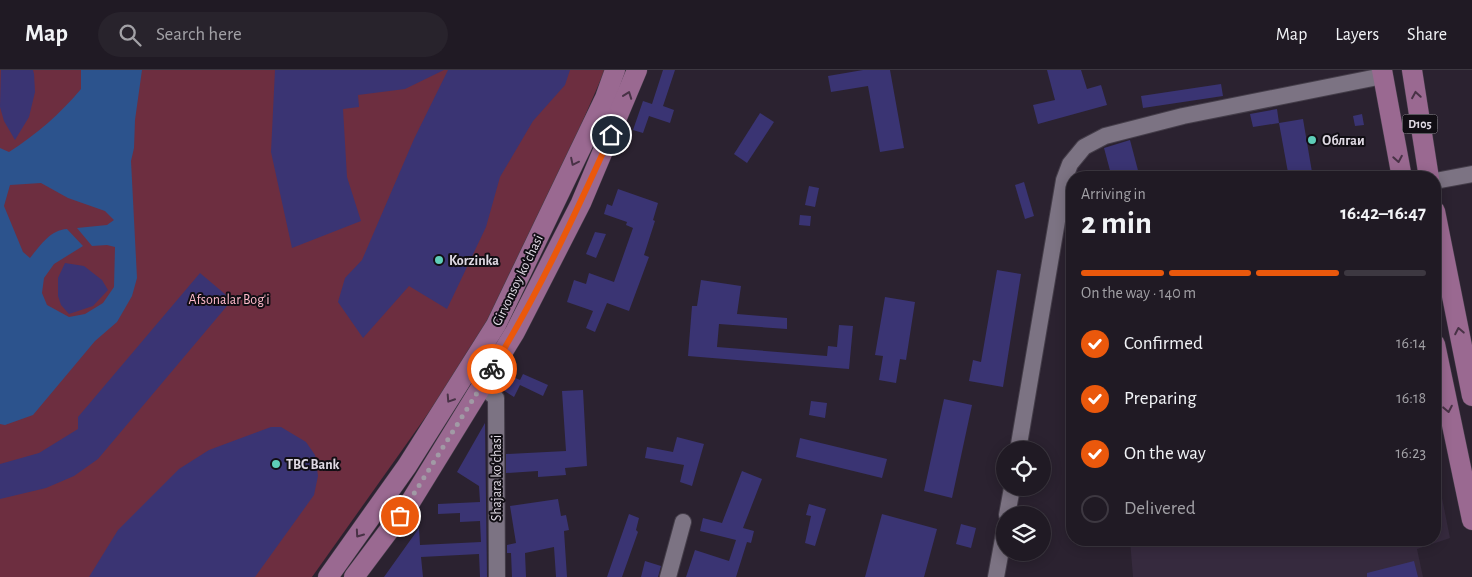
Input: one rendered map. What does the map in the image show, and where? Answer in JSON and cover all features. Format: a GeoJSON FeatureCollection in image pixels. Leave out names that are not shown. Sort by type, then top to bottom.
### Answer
{"type":"FeatureCollection","features":[{"type":"Feature","properties":{"kind":"main road","name":"Girvonsoy koʻchasi"},"geometry":{"type":"LineString","coordinates":[[328,577],[407,466],[496,325],[605,98],[616,70]]}},
{"type":"Feature","properties":{"kind":"main road","name":"Girvonsoy koʻchasi"},"geometry":{"type":"LineString","coordinates":[[354,577],[411,501],[515,332],[581,203],[637,70]]}},
{"type":"Feature","properties":{"kind":"main road","name":"D105"},"geometry":{"type":"LineString","coordinates":[[1412,70],[1428,171]]}},
{"type":"Feature","properties":{"kind":"main road","name":"D105"},"geometry":{"type":"LineString","coordinates":[[1383,73],[1401,171]]}},
{"type":"Feature","properties":{"kind":"main road"},"geometry":{"type":"LineString","coordinates":[[1441,241],[1472,396]]}},
{"type":"Feature","properties":{"kind":"main road"},"geometry":{"type":"LineString","coordinates":[[1441,373],[1472,520]]}},
{"type":"Feature","properties":{"kind":"street"},"geometry":{"type":"LineString","coordinates":[[1067,171],[1070,164],[1084,148],[1105,136],[1183,116],[1383,73]]}},
{"type":"Feature","properties":{"kind":"street"},"geometry":{"type":"LineString","coordinates":[[1441,179],[1472,174]]}},
{"type":"Feature","properties":{"kind":"street"},"geometry":{"type":"LineString","coordinates":[[1020,441],[1066,175]]}},
{"type":"Feature","properties":{"kind":"street","name":"Shajara koʻchasi"},"geometry":{"type":"LineString","coordinates":[[481,385],[496,398],[497,577]]}},
{"type":"Feature","properties":{"kind":"street"},"geometry":{"type":"LineString","coordinates":[[668,577],[683,522]]}},
{"type":"Feature","properties":{"kind":"street"},"geometry":{"type":"LineString","coordinates":[[996,577],[999,561]]}},
{"type":"Feature","properties":{"kind":"shaded area"},"geometry":{"type":"Polygon","coordinates":[[[1441,493],[1450,538],[1441,541],[1441,493]]]}},
{"type":"Feature","properties":{"kind":"shaded area"},"geometry":{"type":"Polygon","coordinates":[[[1130,546],[1426,546],[1417,549],[1423,577],[1133,577],[1130,546]]]}},
{"type":"Feature","properties":{"kind":"green space","name":"Afsonalar Bog'i"},"geometry":{"type":"Polygon","coordinates":[[[0,70],[605,70],[498,315],[312,577],[0,577],[0,70]]]}},
{"type":"Feature","properties":{"kind":"water"},"geometry":{"type":"Polygon","coordinates":[[[81,70],[142,70],[131,161],[137,278],[132,296],[117,322],[95,341],[33,415],[5,425],[0,424],[0,148],[9,152],[29,138],[65,107],[81,89],[81,70]],[[41,183],[10,185],[4,206],[23,252],[30,258],[50,235],[61,230],[67,229],[83,246],[54,264],[44,278],[42,293],[47,305],[69,317],[85,314],[103,303],[114,287],[115,247],[107,245],[92,246],[77,228],[107,225],[114,220],[105,211],[68,198],[41,183]]]}},
{"type":"Feature","properties":{"kind":"building"},"geometry":{"type":"Polygon","coordinates":[[[1,70],[33,70],[34,74],[35,92],[29,117],[15,140],[4,121],[0,107],[1,70]]]}},
{"type":"Feature","properties":{"kind":"building"},"geometry":{"type":"Polygon","coordinates":[[[275,70],[444,70],[405,89],[358,95],[359,107],[343,109],[347,177],[361,221],[292,248],[271,152],[275,70]]]}},
{"type":"Feature","properties":{"kind":"building"},"geometry":{"type":"Polygon","coordinates":[[[448,70],[570,70],[565,85],[533,121],[500,177],[486,227],[447,309],[409,286],[363,338],[338,302],[345,278],[362,260],[414,139],[448,70]]]}},
{"type":"Feature","properties":{"kind":"building"},"geometry":{"type":"Polygon","coordinates":[[[663,70],[675,70],[663,106],[674,110],[670,123],[649,116],[643,133],[633,130],[643,101],[652,104],[663,70]]]}},
{"type":"Feature","properties":{"kind":"building"},"geometry":{"type":"Polygon","coordinates":[[[863,70],[890,70],[904,148],[880,152],[868,86],[831,92],[828,76],[863,70]]]}},
{"type":"Feature","properties":{"kind":"building"},"geometry":{"type":"Polygon","coordinates":[[[1047,70],[1081,70],[1087,89],[1101,85],[1107,105],[1038,124],[1033,105],[1055,100],[1047,70]]]}},
{"type":"Feature","properties":{"kind":"building"},"geometry":{"type":"Polygon","coordinates":[[[1221,84],[1223,96],[1143,108],[1141,96],[1221,84]]]}},
{"type":"Feature","properties":{"kind":"building"},"geometry":{"type":"Polygon","coordinates":[[[1277,109],[1279,123],[1253,127],[1250,114],[1277,109]]]}},
{"type":"Feature","properties":{"kind":"building"},"geometry":{"type":"Polygon","coordinates":[[[760,113],[774,122],[747,163],[734,154],[760,113]]]}},
{"type":"Feature","properties":{"kind":"building"},"geometry":{"type":"Polygon","coordinates":[[[1362,114],[1364,125],[1355,126],[1353,116],[1362,114]]]}},
{"type":"Feature","properties":{"kind":"building"},"geometry":{"type":"Polygon","coordinates":[[[1303,119],[1312,171],[1288,171],[1279,123],[1303,119]]]}},
{"type":"Feature","properties":{"kind":"building"},"geometry":{"type":"Polygon","coordinates":[[[1130,140],[1138,171],[1110,171],[1104,148],[1130,140]]]}},
{"type":"Feature","properties":{"kind":"building"},"geometry":{"type":"Polygon","coordinates":[[[1024,182],[1034,216],[1025,219],[1015,185],[1024,182]]]}},
{"type":"Feature","properties":{"kind":"building"},"geometry":{"type":"Polygon","coordinates":[[[809,186],[819,188],[815,207],[805,205],[809,186]]]}},
{"type":"Feature","properties":{"kind":"building"},"geometry":{"type":"Polygon","coordinates":[[[618,189],[658,203],[653,220],[655,221],[644,255],[649,257],[629,311],[607,303],[595,332],[586,328],[593,311],[567,302],[574,280],[586,284],[589,273],[614,282],[633,228],[626,225],[627,222],[604,214],[607,204],[612,206],[618,189]]]}},
{"type":"Feature","properties":{"kind":"building"},"geometry":{"type":"Polygon","coordinates":[[[800,215],[811,216],[810,226],[799,225],[800,215]]]}},
{"type":"Feature","properties":{"kind":"building"},"geometry":{"type":"Polygon","coordinates":[[[595,232],[606,234],[596,258],[586,254],[595,232]]]}},
{"type":"Feature","properties":{"kind":"building"},"geometry":{"type":"Polygon","coordinates":[[[65,263],[84,266],[102,280],[108,290],[93,306],[69,314],[61,305],[58,296],[58,278],[65,263]]]}},
{"type":"Feature","properties":{"kind":"building"},"geometry":{"type":"Polygon","coordinates":[[[997,270],[1021,274],[1003,387],[969,381],[973,360],[981,362],[997,270]]]}},
{"type":"Feature","properties":{"kind":"building"},"geometry":{"type":"Polygon","coordinates":[[[200,273],[232,300],[98,459],[74,476],[46,488],[0,499],[0,464],[39,453],[78,429],[78,417],[200,273]]]}},
{"type":"Feature","properties":{"kind":"building"},"geometry":{"type":"Polygon","coordinates":[[[701,280],[741,286],[737,314],[787,318],[787,329],[719,324],[717,347],[827,356],[828,346],[837,347],[839,325],[853,326],[849,369],[688,356],[692,306],[697,306],[701,280]]]}},
{"type":"Feature","properties":{"kind":"building"},"geometry":{"type":"Polygon","coordinates":[[[885,297],[915,302],[906,360],[900,359],[896,383],[879,380],[883,356],[875,355],[885,297]]]}},
{"type":"Feature","properties":{"kind":"building"},"geometry":{"type":"Polygon","coordinates":[[[506,374],[520,380],[523,374],[548,385],[543,396],[520,385],[514,397],[500,388],[506,374]]]}},
{"type":"Feature","properties":{"kind":"building"},"geometry":{"type":"Polygon","coordinates":[[[583,390],[587,466],[565,468],[566,475],[538,477],[538,471],[506,473],[506,454],[566,451],[562,391],[583,390]]]}},
{"type":"Feature","properties":{"kind":"building"},"geometry":{"type":"Polygon","coordinates":[[[944,399],[972,405],[952,498],[924,491],[944,399]]]}},
{"type":"Feature","properties":{"kind":"building"},"geometry":{"type":"Polygon","coordinates":[[[811,401],[827,403],[825,418],[809,415],[811,401]]]}},
{"type":"Feature","properties":{"kind":"building"},"geometry":{"type":"Polygon","coordinates":[[[485,423],[487,577],[480,577],[479,554],[421,557],[423,577],[384,577],[419,528],[420,545],[481,542],[480,521],[460,522],[460,513],[438,514],[438,504],[480,502],[479,486],[457,472],[485,423]]]}},
{"type":"Feature","properties":{"kind":"building"},"geometry":{"type":"Polygon","coordinates":[[[271,427],[281,427],[306,442],[315,455],[318,476],[314,495],[255,577],[89,577],[118,530],[179,469],[209,450],[271,427]]]}},
{"type":"Feature","properties":{"kind":"building"},"geometry":{"type":"Polygon","coordinates":[[[677,437],[704,444],[692,486],[680,482],[684,465],[645,458],[647,447],[673,452],[677,437]]]}},
{"type":"Feature","properties":{"kind":"building"},"geometry":{"type":"Polygon","coordinates":[[[800,438],[887,459],[882,478],[796,457],[800,438]]]}},
{"type":"Feature","properties":{"kind":"building"},"geometry":{"type":"Polygon","coordinates":[[[742,471],[762,479],[743,528],[754,531],[751,543],[747,542],[736,577],[686,577],[695,550],[729,561],[736,540],[700,531],[703,518],[722,523],[742,471]]]}},
{"type":"Feature","properties":{"kind":"building"},"geometry":{"type":"Polygon","coordinates":[[[558,499],[561,516],[566,515],[569,530],[564,531],[567,577],[556,577],[554,547],[525,553],[526,577],[512,577],[511,553],[507,553],[507,545],[516,543],[510,506],[558,499]]]}},
{"type":"Feature","properties":{"kind":"building"},"geometry":{"type":"Polygon","coordinates":[[[809,504],[826,509],[815,546],[805,543],[811,516],[806,515],[809,504]]]}},
{"type":"Feature","properties":{"kind":"building"},"geometry":{"type":"Polygon","coordinates":[[[629,514],[639,518],[636,530],[638,532],[622,577],[607,577],[629,514]]]}},
{"type":"Feature","properties":{"kind":"building"},"geometry":{"type":"Polygon","coordinates":[[[882,514],[937,529],[924,577],[865,577],[882,514]]]}},
{"type":"Feature","properties":{"kind":"building"},"geometry":{"type":"Polygon","coordinates":[[[961,524],[976,528],[971,548],[956,544],[961,524]]]}},
{"type":"Feature","properties":{"kind":"building"},"geometry":{"type":"Polygon","coordinates":[[[645,561],[661,566],[658,577],[641,577],[645,561]]]}},
{"type":"Feature","properties":{"kind":"building"},"geometry":{"type":"Polygon","coordinates":[[[1414,561],[1418,577],[1367,577],[1367,573],[1414,561]]]}},
{"type":"Feature","properties":{"kind":"way so far"},"geometry":{"type":"LineString","coordinates":[[400,516],[492,369]]}},
{"type":"Feature","properties":{"kind":"place","name":"Облгаи"},"geometry":{"type":"Point","coordinates":[1312,140]}},
{"type":"Feature","properties":{"kind":"place","name":"Korzinka"},"geometry":{"type":"Point","coordinates":[439,260]}},
{"type":"Feature","properties":{"kind":"place","name":"TBC Bank"},"geometry":{"type":"Point","coordinates":[276,464]}},
{"type":"Feature","properties":{"kind":"route"},"geometry":{"type":"LineString","coordinates":[[492,369],[515,332],[581,203],[611,135]]}}]}
